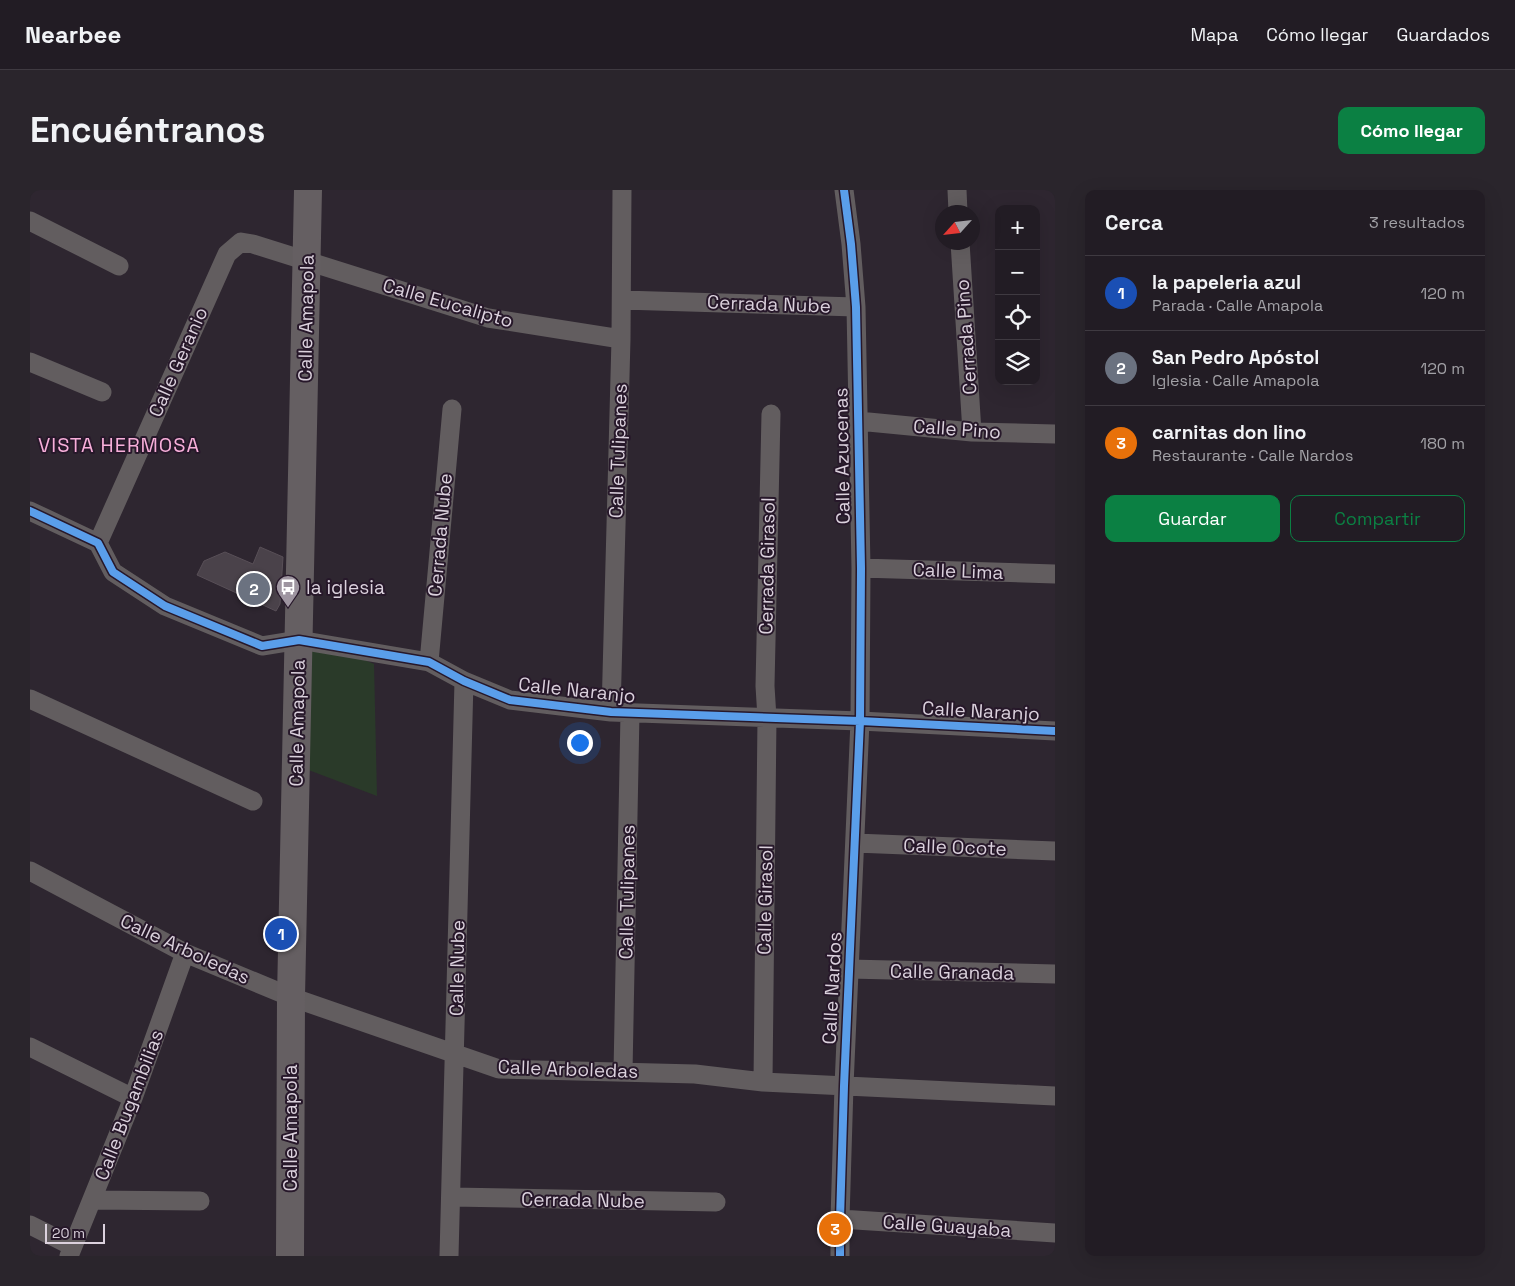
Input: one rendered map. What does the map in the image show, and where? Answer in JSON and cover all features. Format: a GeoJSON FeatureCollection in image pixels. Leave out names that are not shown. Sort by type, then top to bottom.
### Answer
{"type":"FeatureCollection","features":[{"type":"Feature","properties":{"kind":"street","name":"Calle Amapola"},"geometry":{"type":"LineString","coordinates":[[290,1256],[290,997],[308,262],[308,190]]}},
{"type":"Feature","properties":{"kind":"street","name":"Calle Tulipanes"},"geometry":{"type":"LineString","coordinates":[[611,712],[622,300],[622,190]]}},
{"type":"Feature","properties":{"kind":"street","name":"Calle Azucenas"},"geometry":{"type":"LineString","coordinates":[[844,190],[856,307],[860,721]]}},
{"type":"Feature","properties":{"kind":"street"},"geometry":{"type":"LineString","coordinates":[[957,190],[958,205]]}},
{"type":"Feature","properties":{"kind":"street"},"geometry":{"type":"LineString","coordinates":[[30,221],[119,266]]}},
{"type":"Feature","properties":{"kind":"street","name":"Calle Eucalipto"},"geometry":{"type":"LineString","coordinates":[[241,242],[488,318],[621,339]]}},
{"type":"Feature","properties":{"kind":"street","name":"Calle Geranio"},"geometry":{"type":"LineString","coordinates":[[98,543],[226,254],[241,242]]}},
{"type":"Feature","properties":{"kind":"street","name":"Cerrada Pino"},"geometry":{"type":"LineString","coordinates":[[961,250],[972,432]]}},
{"type":"Feature","properties":{"kind":"street","name":"Cerrada Nube"},"geometry":{"type":"LineString","coordinates":[[622,300],[856,307]]}},
{"type":"Feature","properties":{"kind":"street"},"geometry":{"type":"LineString","coordinates":[[30,362],[102,392]]}},
{"type":"Feature","properties":{"kind":"street","name":"Cerrada Nube"},"geometry":{"type":"LineString","coordinates":[[429,662],[452,409]]}},
{"type":"Feature","properties":{"kind":"street","name":"Cerrada Girasol"},"geometry":{"type":"LineString","coordinates":[[767,718],[765,686],[771,414]]}},
{"type":"Feature","properties":{"kind":"street","name":"Calle Pino"},"geometry":{"type":"LineString","coordinates":[[858,421],[972,432],[1055,434]]}},
{"type":"Feature","properties":{"kind":"street"},"geometry":{"type":"LineString","coordinates":[[30,511],[98,543]]}},
{"type":"Feature","properties":{"kind":"street","name":"Calle Naranjo"},"geometry":{"type":"LineString","coordinates":[[98,543],[113,572],[165,606],[262,646],[299,640],[429,662],[464,681],[510,700],[611,712],[860,721],[1055,731]]}},
{"type":"Feature","properties":{"kind":"street","name":"Calle Lima"},"geometry":{"type":"LineString","coordinates":[[860,568],[1055,574]]}},
{"type":"Feature","properties":{"kind":"street","name":"Calle Nube"},"geometry":{"type":"LineString","coordinates":[[449,1256],[464,681]]}},
{"type":"Feature","properties":{"kind":"street"},"geometry":{"type":"LineString","coordinates":[[30,700],[254,801]]}},
{"type":"Feature","properties":{"kind":"street","name":"Calle Tulipanes"},"geometry":{"type":"LineString","coordinates":[[623,1072],[630,713]]}},
{"type":"Feature","properties":{"kind":"street","name":"Calle Girasol"},"geometry":{"type":"LineString","coordinates":[[763,1082],[767,718]]}},
{"type":"Feature","properties":{"kind":"street","name":"Calle Nardos"},"geometry":{"type":"LineString","coordinates":[[840,1256],[844,1086],[860,721]]}},
{"type":"Feature","properties":{"kind":"street","name":"Calle Ocote"},"geometry":{"type":"LineString","coordinates":[[855,844],[1055,851]]}},
{"type":"Feature","properties":{"kind":"street","name":"Calle Arboledas"},"geometry":{"type":"LineString","coordinates":[[30,871],[185,953],[290,997],[499,1069],[695,1074],[763,1082],[1055,1096]]}},
{"type":"Feature","properties":{"kind":"street","name":"Calle Bugambilias"},"geometry":{"type":"LineString","coordinates":[[71,1251],[133,1098],[185,953]]}},
{"type":"Feature","properties":{"kind":"street","name":"Calle Granada"},"geometry":{"type":"LineString","coordinates":[[850,969],[1055,974]]}},
{"type":"Feature","properties":{"kind":"street"},"geometry":{"type":"LineString","coordinates":[[30,1047],[133,1098]]}},
{"type":"Feature","properties":{"kind":"street","name":"Cerrada Nube"},"geometry":{"type":"LineString","coordinates":[[450,1197],[716,1202]]}},
{"type":"Feature","properties":{"kind":"street"},"geometry":{"type":"LineString","coordinates":[[92,1200],[200,1201]]}},
{"type":"Feature","properties":{"kind":"street","name":"Calle Guayaba"},"geometry":{"type":"LineString","coordinates":[[840,1219],[1055,1233]]}},
{"type":"Feature","properties":{"kind":"street"},"geometry":{"type":"LineString","coordinates":[[30,1225],[71,1251]]}},
{"type":"Feature","properties":{"kind":"green space"},"geometry":{"type":"Polygon","coordinates":[[[302,633],[374,664],[377,796],[298,766],[302,633]]]}},
{"type":"Feature","properties":{"kind":"building"},"geometry":{"type":"Polygon","coordinates":[[[260,547],[283,557],[280,604],[276,611],[197,575],[204,561],[225,552],[253,564],[260,547]]]}},
{"type":"Feature","properties":{"kind":"cycle path"},"geometry":{"type":"LineString","coordinates":[[840,1256],[844,1086],[860,721],[861,568],[856,307],[844,190]]}},
{"type":"Feature","properties":{"kind":"cycle path"},"geometry":{"type":"LineString","coordinates":[[30,511],[98,543],[113,572],[165,606],[262,646],[299,640],[429,662],[464,681],[510,700],[611,712],[860,721],[1055,731]]}},
{"type":"Feature","properties":{"kind":"place","name":"San Pedro Apóstol"},"geometry":{"type":"Point","coordinates":[254,589]}},
{"type":"Feature","properties":{"kind":"place","name":"la iglesia"},"geometry":{"type":"Point","coordinates":[288,608]}},
{"type":"Feature","properties":{"kind":"place","name":"la papeleria azul"},"geometry":{"type":"Point","coordinates":[281,934]}},
{"type":"Feature","properties":{"kind":"place","name":"carnitas don lino"},"geometry":{"type":"Point","coordinates":[835,1229]}},
{"type":"Feature","properties":{"kind":"district","name":"VISTA HERMOSA"},"geometry":{"type":"Point","coordinates":[119,445]}}]}
